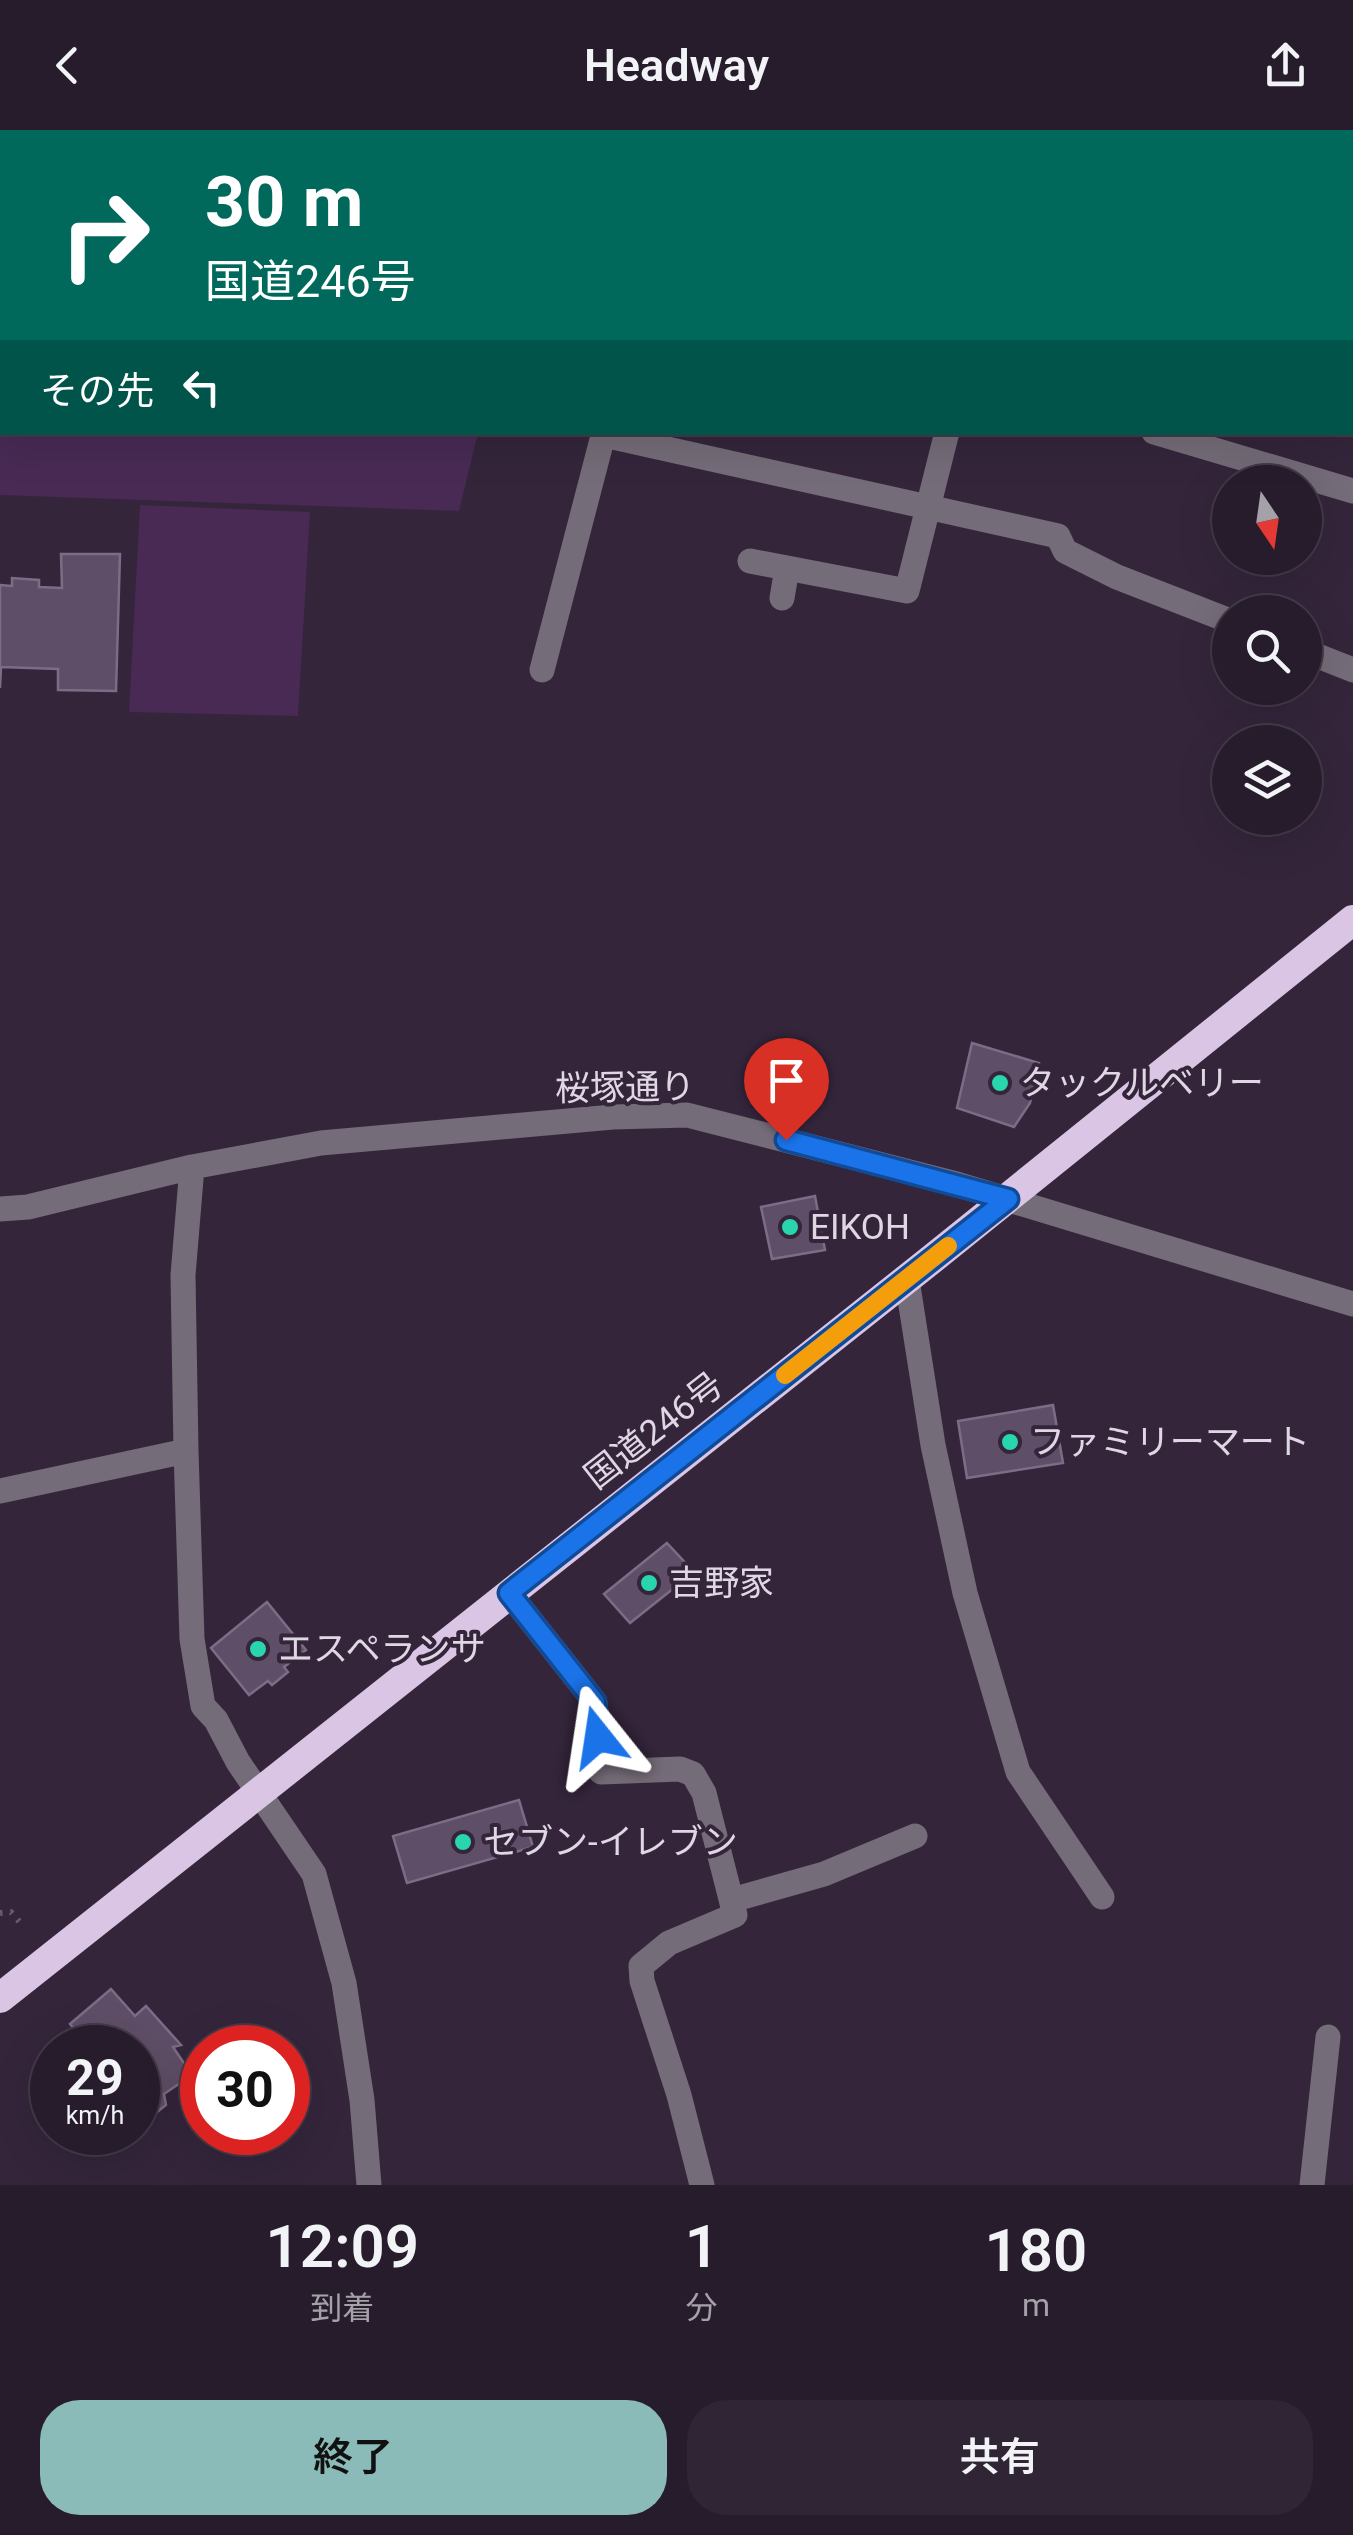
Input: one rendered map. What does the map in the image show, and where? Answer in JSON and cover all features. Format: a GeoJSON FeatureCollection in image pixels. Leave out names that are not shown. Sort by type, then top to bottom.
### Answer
{"type":"FeatureCollection","features":[{"type":"Feature","properties":{"kind":"highway","name":"国道246号"},"geometry":{"type":"LineString","coordinates":[[0,1998],[1008,1199],[1353,920]]}},
{"type":"Feature","properties":{"kind":"street"},"geometry":{"type":"LineString","coordinates":[[542,670],[604,435]]}},
{"type":"Feature","properties":{"kind":"street"},"geometry":{"type":"LineString","coordinates":[[608,435],[1058,536],[1065,551],[1082,560],[1212,614]]}},
{"type":"Feature","properties":{"kind":"street"},"geometry":{"type":"LineString","coordinates":[[750,561],[907,591],[947,435]]}},
{"type":"Feature","properties":{"kind":"street"},"geometry":{"type":"LineString","coordinates":[[1164,435],[1353,491]]}},
{"type":"Feature","properties":{"kind":"street"},"geometry":{"type":"LineString","coordinates":[[782,598],[787,568]]}},
{"type":"Feature","properties":{"kind":"street"},"geometry":{"type":"LineString","coordinates":[[1322,657],[1353,670]]}},
{"type":"Feature","properties":{"kind":"street","name":"桜塚通り"},"geometry":{"type":"LineString","coordinates":[[0,1209],[28,1208],[192,1167],[321,1143],[613,1117],[687,1115],[1008,1199],[1353,1304]]}},
{"type":"Feature","properties":{"kind":"street"},"geometry":{"type":"LineString","coordinates":[[192,1167],[183,1276],[186,1451],[192,1639],[203,1706],[314,1874],[339,1964],[362,2100],[370,2185]]}},
{"type":"Feature","properties":{"kind":"street"},"geometry":{"type":"LineString","coordinates":[[906,1280],[933,1445],[965,1594],[1018,1772],[1102,1897]]}},
{"type":"Feature","properties":{"kind":"street"},"geometry":{"type":"LineString","coordinates":[[0,1492],[186,1451]]}},
{"type":"Feature","properties":{"kind":"street"},"geometry":{"type":"LineString","coordinates":[[509,1593],[595,1702],[601,1772],[680,1769],[692,1774],[704,1793],[735,1915],[669,1943],[641,1966],[642,1981],[679,2094],[702,2185]]}},
{"type":"Feature","properties":{"kind":"street"},"geometry":{"type":"LineString","coordinates":[[732,1900],[824,1874],[916,1836]]}},
{"type":"Feature","properties":{"kind":"street"},"geometry":{"type":"LineString","coordinates":[[1312,2185],[1328,2038]]}},
{"type":"Feature","properties":{"kind":"path"},"geometry":{"type":"LineString","coordinates":[[0,1913],[11,1912],[22,1926]]}},
{"type":"Feature","properties":{"kind":"shaded area"},"geometry":{"type":"Polygon","coordinates":[[[0,435],[478,435],[459,511],[0,495],[0,435]]]}},
{"type":"Feature","properties":{"kind":"shaded area"},"geometry":{"type":"Polygon","coordinates":[[[140,505],[310,512],[298,716],[129,712],[140,505]]]}},
{"type":"Feature","properties":{"kind":"building"},"geometry":{"type":"Polygon","coordinates":[[[61,554],[120,554],[116,691],[58,690],[58,669],[1,667],[0,688],[0,585],[12,586],[12,578],[39,580],[39,587],[62,588],[61,554]]]}},
{"type":"Feature","properties":{"kind":"building"},"geometry":{"type":"Polygon","coordinates":[[[972,1043],[1039,1063],[1030,1103],[1014,1127],[957,1108],[972,1043]]]}},
{"type":"Feature","properties":{"kind":"building"},"geometry":{"type":"Polygon","coordinates":[[[815,1196],[825,1250],[772,1259],[761,1207],[815,1196]]]}},
{"type":"Feature","properties":{"kind":"building","name":"ファミリーマート"},"geometry":{"type":"Polygon","coordinates":[[[1053,1405],[1063,1463],[967,1478],[958,1421],[1053,1405]]]}},
{"type":"Feature","properties":{"kind":"building","name":"吉野家"},"geometry":{"type":"Polygon","coordinates":[[[667,1543],[694,1572],[630,1623],[604,1594],[667,1543]]]}},
{"type":"Feature","properties":{"kind":"building","name":"エスペランサ"},"geometry":{"type":"Polygon","coordinates":[[[267,1602],[306,1650],[284,1667],[288,1672],[272,1685],[268,1681],[249,1695],[211,1648],[267,1602]]]}},
{"type":"Feature","properties":{"kind":"building","name":"セブン-イレブン"},"geometry":{"type":"Polygon","coordinates":[[[519,1800],[533,1847],[407,1883],[393,1836],[519,1800]]]}},
{"type":"Feature","properties":{"kind":"building"},"geometry":{"type":"Polygon","coordinates":[[[111,1989],[135,2016],[146,2006],[180,2044],[173,2047],[180,2057],[180,2083],[164,2094],[166,2105],[160,2110],[160,2025],[70,2024],[111,1989]]]}},
{"type":"Feature","properties":{"kind":"slow traffic"},"geometry":{"type":"LineString","coordinates":[[785,1375],[948,1246]]}},
{"type":"Feature","properties":{"kind":"place","name":"タックルベリー"},"geometry":{"type":"Point","coordinates":[1000,1083]}},
{"type":"Feature","properties":{"kind":"place","name":"EIKOH"},"geometry":{"type":"Point","coordinates":[790,1227]}},
{"type":"Feature","properties":{"kind":"place","name":"ファミリーマート"},"geometry":{"type":"Point","coordinates":[1010,1442]}},
{"type":"Feature","properties":{"kind":"place","name":"吉野家"},"geometry":{"type":"Point","coordinates":[649,1583]}},
{"type":"Feature","properties":{"kind":"place","name":"エスペランサ"},"geometry":{"type":"Point","coordinates":[258,1649]}},
{"type":"Feature","properties":{"kind":"place","name":"セブン-イレブン"},"geometry":{"type":"Point","coordinates":[463,1842]}},
{"type":"Feature","properties":{"kind":"route"},"geometry":{"type":"LineString","coordinates":[[598,1737],[595,1702],[509,1593],[1008,1199],[786,1140]]}}]}
